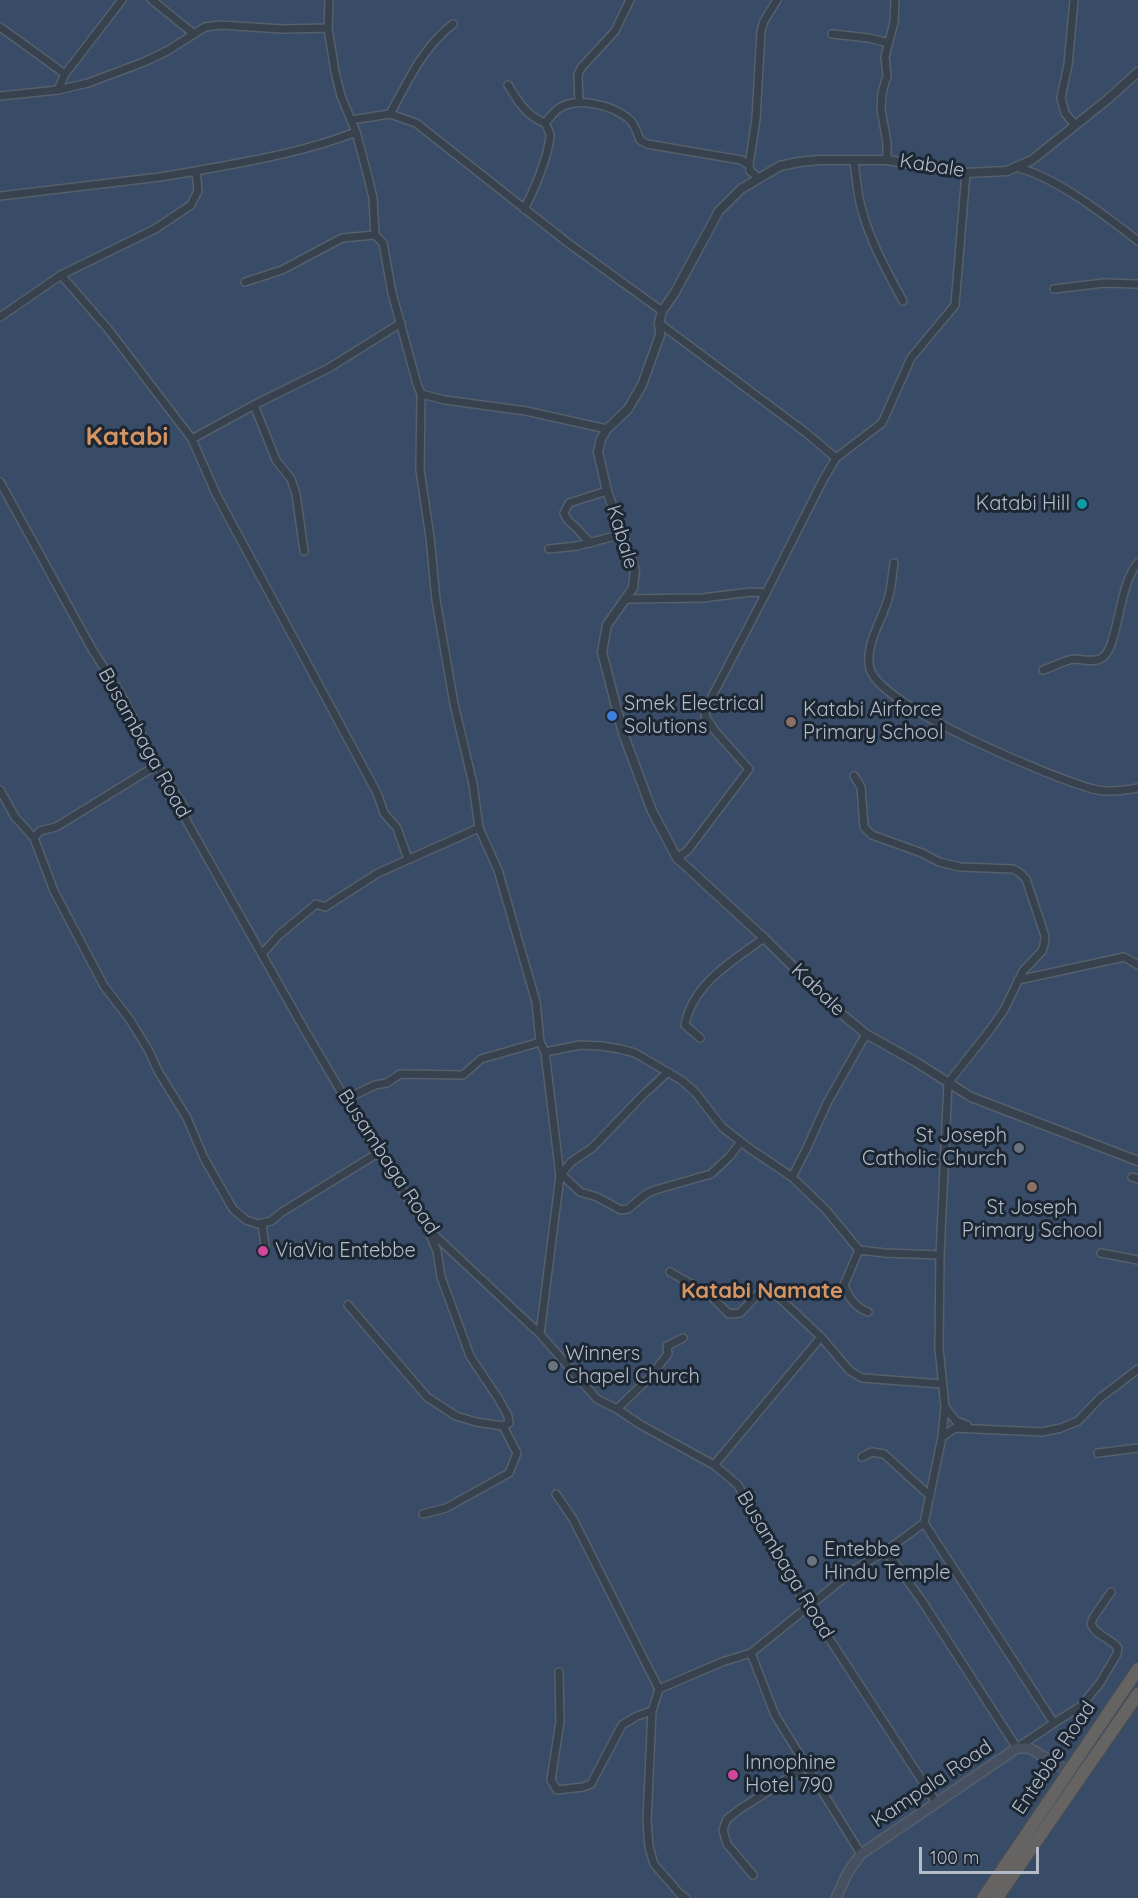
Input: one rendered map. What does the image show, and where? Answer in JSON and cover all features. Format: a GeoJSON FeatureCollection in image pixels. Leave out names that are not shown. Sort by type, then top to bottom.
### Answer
{"type":"FeatureCollection","features":[{"type":"Feature","properties":{"kind":"highway","name":"Entebbe Road"},"geometry":{"type":"LineString","coordinates":[[983,1898],[1138,1669]]}},
{"type":"Feature","properties":{"kind":"highway","name":"Entebbe Road"},"geometry":{"type":"LineString","coordinates":[[997,1898],[1138,1694]]}},
{"type":"Feature","properties":{"kind":"main road","name":"Kampala Road"},"geometry":{"type":"LineString","coordinates":[[836,1898],[848,1872],[861,1854],[1017,1748],[1029,1748],[1070,1772]]}},
{"type":"Feature","properties":{"kind":"street"},"geometry":{"type":"LineString","coordinates":[[58,90],[65,74],[122,0]]}},
{"type":"Feature","properties":{"kind":"street"},"geometry":{"type":"LineString","coordinates":[[152,0],[194,34]]}},
{"type":"Feature","properties":{"kind":"street"},"geometry":{"type":"LineString","coordinates":[[329,0],[328,28],[341,96],[356,132],[373,198],[375,235],[383,243],[393,293],[421,394],[420,470],[436,600],[454,704],[474,784],[479,828],[498,870],[536,1002],[540,1042],[546,1052],[561,1175],[540,1334]]}},
{"type":"Feature","properties":{"kind":"street"},"geometry":{"type":"LineString","coordinates":[[579,101],[580,68],[615,31],[630,0]]}},
{"type":"Feature","properties":{"kind":"street"},"geometry":{"type":"LineString","coordinates":[[887,160],[887,143],[881,109],[882,93],[887,76],[885,57],[894,22],[895,0]]}},
{"type":"Feature","properties":{"kind":"street"},"geometry":{"type":"LineString","coordinates":[[1074,0],[1068,65],[1061,98],[1065,113],[1075,125]]}},
{"type":"Feature","properties":{"kind":"street"},"geometry":{"type":"LineString","coordinates":[[759,178],[750,171],[749,165],[756,119],[761,31],[775,1]]}},
{"type":"Feature","properties":{"kind":"street"},"geometry":{"type":"LineString","coordinates":[[390,114],[420,60],[439,34],[453,24]]}},
{"type":"Feature","properties":{"kind":"street"},"geometry":{"type":"LineString","coordinates":[[0,96],[58,90],[88,83],[167,51],[205,27],[221,25],[282,29],[328,28]]}},
{"type":"Feature","properties":{"kind":"street"},"geometry":{"type":"LineString","coordinates":[[0,27],[65,74]]}},
{"type":"Feature","properties":{"kind":"street"},"geometry":{"type":"LineString","coordinates":[[832,34],[888,43]]}},
{"type":"Feature","properties":{"kind":"street","name":"Kabale"},"geometry":{"type":"LineString","coordinates":[[1138,72],[1032,160],[1018,168],[1007,171],[966,173],[887,160],[799,162],[780,166],[741,189],[719,211],[674,294],[662,311],[659,323],[660,335],[642,386],[628,409],[607,429],[600,440],[598,452],[608,491],[635,570],[633,588],[607,625],[602,652],[626,743],[652,811],[677,858],[866,1035],[916,1062],[971,1097],[1138,1161]]}},
{"type":"Feature","properties":{"kind":"street"},"geometry":{"type":"LineString","coordinates":[[508,85],[523,109],[535,119],[545,123],[550,134],[534,192],[524,209]]}},
{"type":"Feature","properties":{"kind":"street"},"geometry":{"type":"LineString","coordinates":[[545,123],[559,109],[579,101],[603,106],[630,119],[639,140],[647,144],[741,160],[749,165]]}},
{"type":"Feature","properties":{"kind":"street"},"geometry":{"type":"LineString","coordinates":[[351,120],[390,114],[416,123],[524,209],[662,311]]}},
{"type":"Feature","properties":{"kind":"street"},"geometry":{"type":"LineString","coordinates":[[0,196],[196,171],[272,157],[333,141],[356,132]]}},
{"type":"Feature","properties":{"kind":"street"},"geometry":{"type":"LineString","coordinates":[[854,161],[861,204],[867,223],[884,267],[903,301]]}},
{"type":"Feature","properties":{"kind":"street"},"geometry":{"type":"LineString","coordinates":[[1018,168],[1031,171],[1049,180],[1138,241]]}},
{"type":"Feature","properties":{"kind":"street"},"geometry":{"type":"LineString","coordinates":[[0,317],[61,276],[155,229],[191,205],[198,191],[196,171]]}},
{"type":"Feature","properties":{"kind":"street"},"geometry":{"type":"LineString","coordinates":[[677,858],[688,850],[749,769],[715,731],[705,716],[706,706],[804,515],[836,458],[882,423],[911,358],[955,305],[966,173]]}},
{"type":"Feature","properties":{"kind":"street"},"geometry":{"type":"LineString","coordinates":[[245,282],[282,270],[342,238],[375,235]]}},
{"type":"Feature","properties":{"kind":"street"},"geometry":{"type":"LineString","coordinates":[[61,276],[108,329],[192,439],[216,494],[377,793],[384,813],[397,828],[408,859]]}},
{"type":"Feature","properties":{"kind":"street"},"geometry":{"type":"LineString","coordinates":[[1054,289],[1104,283],[1138,284]]}},
{"type":"Feature","properties":{"kind":"street"},"geometry":{"type":"LineString","coordinates":[[192,439],[329,368],[401,323]]}},
{"type":"Feature","properties":{"kind":"street"},"geometry":{"type":"LineString","coordinates":[[659,323],[805,432],[836,458]]}},
{"type":"Feature","properties":{"kind":"street"},"geometry":{"type":"LineString","coordinates":[[421,394],[445,400],[526,411],[607,429]]}},
{"type":"Feature","properties":{"kind":"street"},"geometry":{"type":"LineString","coordinates":[[254,405],[276,460],[291,479],[296,495],[304,551]]}},
{"type":"Feature","properties":{"kind":"street","name":"Busambaga Road"},"geometry":{"type":"LineString","coordinates":[[0,482],[92,649],[122,696],[157,765],[183,805],[186,820],[303,1027],[378,1153],[428,1229],[540,1334],[597,1399],[714,1466],[738,1485],[776,1557],[936,1802]]}},
{"type":"Feature","properties":{"kind":"street"},"geometry":{"type":"LineString","coordinates":[[591,543],[567,521],[564,513],[569,503],[608,491]]}},
{"type":"Feature","properties":{"kind":"street"},"geometry":{"type":"LineString","coordinates":[[549,549],[577,546],[622,534]]}},
{"type":"Feature","properties":{"kind":"street"},"geometry":{"type":"LineString","coordinates":[[894,563],[889,596],[872,640],[870,668],[874,680],[913,709],[972,741],[1025,765],[1095,790],[1117,792],[1138,788]]}},
{"type":"Feature","properties":{"kind":"street"},"geometry":{"type":"LineString","coordinates":[[1043,670],[1071,659],[1097,660],[1103,658],[1110,645],[1131,570],[1138,563]]}},
{"type":"Feature","properties":{"kind":"street"},"geometry":{"type":"LineString","coordinates":[[626,598],[683,598],[751,592],[766,593]]}},
{"type":"Feature","properties":{"kind":"street"},"geometry":{"type":"LineString","coordinates":[[34,838],[40,831],[56,827],[157,765]]}},
{"type":"Feature","properties":{"kind":"street"},"geometry":{"type":"LineString","coordinates":[[686,1898],[654,1864],[649,1847],[647,1821],[652,1711],[660,1689],[722,1662],[751,1653],[855,1569],[886,1551],[924,1523],[942,1437],[945,1407],[939,1348],[940,1255],[948,1083],[995,1024],[1023,971],[1042,951],[1044,945],[1045,936],[1026,879],[1020,873],[1012,869],[960,867],[939,862],[872,834],[864,827],[861,787],[854,776]]}},
{"type":"Feature","properties":{"kind":"street"},"geometry":{"type":"LineString","coordinates":[[0,790],[15,817],[34,838],[54,891],[104,986],[130,1020],[149,1051],[233,1209],[246,1220],[262,1224],[271,1221],[378,1153]]}},
{"type":"Feature","properties":{"kind":"street"},"geometry":{"type":"LineString","coordinates":[[262,954],[279,935],[316,904],[325,907],[378,873],[479,828]]}},
{"type":"Feature","properties":{"kind":"street"},"geometry":{"type":"LineString","coordinates":[[700,1038],[686,1025],[687,1014],[698,993],[711,977],[764,938]]}},
{"type":"Feature","properties":{"kind":"street"},"geometry":{"type":"LineString","coordinates":[[1018,980],[1124,957],[1138,965]]}},
{"type":"Feature","properties":{"kind":"street"},"geometry":{"type":"LineString","coordinates":[[792,1178],[827,1103],[866,1035]]}},
{"type":"Feature","properties":{"kind":"street"},"geometry":{"type":"LineString","coordinates":[[346,1099],[375,1085],[387,1083],[400,1074],[463,1075],[481,1059],[540,1042]]}},
{"type":"Feature","properties":{"kind":"street"},"geometry":{"type":"LineString","coordinates":[[546,1052],[580,1045],[601,1046],[635,1053],[668,1072],[695,1092],[722,1127],[792,1178],[826,1210],[859,1250],[940,1255]]}},
{"type":"Feature","properties":{"kind":"street"},"geometry":{"type":"LineString","coordinates":[[561,1175],[571,1162],[592,1148],[668,1072]]}},
{"type":"Feature","properties":{"kind":"street"},"geometry":{"type":"LineString","coordinates":[[561,1175],[579,1192],[597,1197],[621,1210],[628,1209],[646,1194],[655,1190],[711,1174],[741,1142]]}},
{"type":"Feature","properties":{"kind":"street"},"geometry":{"type":"LineString","coordinates":[[262,1224],[266,1246]]}},
{"type":"Feature","properties":{"kind":"street"},"geometry":{"type":"LineString","coordinates":[[348,1305],[427,1397],[456,1416],[476,1422],[503,1426],[509,1424],[508,1416],[470,1356],[441,1277],[437,1251],[428,1229]]}},
{"type":"Feature","properties":{"kind":"street"},"geometry":{"type":"LineString","coordinates":[[859,1250],[844,1285],[848,1297],[862,1310],[868,1312]]}},
{"type":"Feature","properties":{"kind":"street"},"geometry":{"type":"LineString","coordinates":[[1101,1252],[1138,1260]]}},
{"type":"Feature","properties":{"kind":"street"},"geometry":{"type":"LineString","coordinates":[[670,1272],[710,1294],[729,1314],[740,1313],[764,1288],[770,1288],[821,1337],[850,1371],[862,1378],[942,1384]]}},
{"type":"Feature","properties":{"kind":"street"},"geometry":{"type":"LineString","coordinates":[[714,1466],[821,1337]]}},
{"type":"Feature","properties":{"kind":"street"},"geometry":{"type":"LineString","coordinates":[[617,1409],[650,1377],[668,1354],[667,1346],[683,1338]]}},
{"type":"Feature","properties":{"kind":"street"},"geometry":{"type":"LineString","coordinates":[[942,1437],[955,1428],[974,1427],[1042,1432],[1061,1428],[1078,1421],[1100,1398],[1138,1369]]}},
{"type":"Feature","properties":{"kind":"street"},"geometry":{"type":"LineString","coordinates":[[945,1407],[956,1421],[974,1427]]}},
{"type":"Feature","properties":{"kind":"street"},"geometry":{"type":"LineString","coordinates":[[423,1514],[446,1508],[509,1473],[517,1453],[503,1426]]}},
{"type":"Feature","properties":{"kind":"street"},"geometry":{"type":"LineString","coordinates":[[1098,1453],[1138,1448]]}},
{"type":"Feature","properties":{"kind":"street"},"geometry":{"type":"LineString","coordinates":[[862,1457],[872,1452],[884,1454],[930,1496]]}},
{"type":"Feature","properties":{"kind":"street"},"geometry":{"type":"LineString","coordinates":[[556,1494],[573,1519],[660,1689]]}},
{"type":"Feature","properties":{"kind":"street"},"geometry":{"type":"LineString","coordinates":[[924,1523],[1054,1723]]}},
{"type":"Feature","properties":{"kind":"street"},"geometry":{"type":"LineString","coordinates":[[886,1551],[922,1601],[1017,1748],[1081,1706],[1100,1683],[1117,1654],[1118,1648],[1098,1634],[1091,1624],[1112,1592]]}},
{"type":"Feature","properties":{"kind":"street"},"geometry":{"type":"LineString","coordinates":[[751,1653],[775,1715],[861,1854]]}},
{"type":"Feature","properties":{"kind":"street"},"geometry":{"type":"LineString","coordinates":[[559,1672],[560,1721],[551,1780],[558,1790],[591,1784],[622,1725],[637,1716],[652,1711]]}},
{"type":"Feature","properties":{"kind":"street"},"geometry":{"type":"LineString","coordinates":[[753,1875],[727,1844],[723,1830],[727,1819],[806,1767]]}},
{"type":"Feature","properties":{"kind":"water"},"geometry":{"type":"Polygon","coordinates":[[[0,0],[1138,0],[1138,1898],[0,1898],[0,0]]]}},
{"type":"Feature","properties":{"kind":"place","name":"Katabi Hill"},"geometry":{"type":"Point","coordinates":[1082,504]}},
{"type":"Feature","properties":{"kind":"place","name":"Smek Electrical Solutions"},"geometry":{"type":"Point","coordinates":[612,716]}},
{"type":"Feature","properties":{"kind":"place","name":"Katabi Airforce Primary School"},"geometry":{"type":"Point","coordinates":[791,722]}},
{"type":"Feature","properties":{"kind":"place","name":"St Joseph Catholic Church"},"geometry":{"type":"Point","coordinates":[1019,1148]}},
{"type":"Feature","properties":{"kind":"place","name":"St Joseph Primary School"},"geometry":{"type":"Point","coordinates":[1032,1187]}},
{"type":"Feature","properties":{"kind":"place","name":"ViaVia Entebbe"},"geometry":{"type":"Point","coordinates":[263,1251]}},
{"type":"Feature","properties":{"kind":"place","name":"Winners Chapel Church"},"geometry":{"type":"Point","coordinates":[553,1366]}},
{"type":"Feature","properties":{"kind":"place","name":"Entebbe Hindu Temple"},"geometry":{"type":"Point","coordinates":[812,1561]}},
{"type":"Feature","properties":{"kind":"place","name":"Innophine Hotel 790"},"geometry":{"type":"Point","coordinates":[733,1775]}},
{"type":"Feature","properties":{"kind":"district","name":"Katabi"},"geometry":{"type":"Point","coordinates":[127,437]}},
{"type":"Feature","properties":{"kind":"district","name":"Katabi Namate"},"geometry":{"type":"Point","coordinates":[762,1291]}}]}
